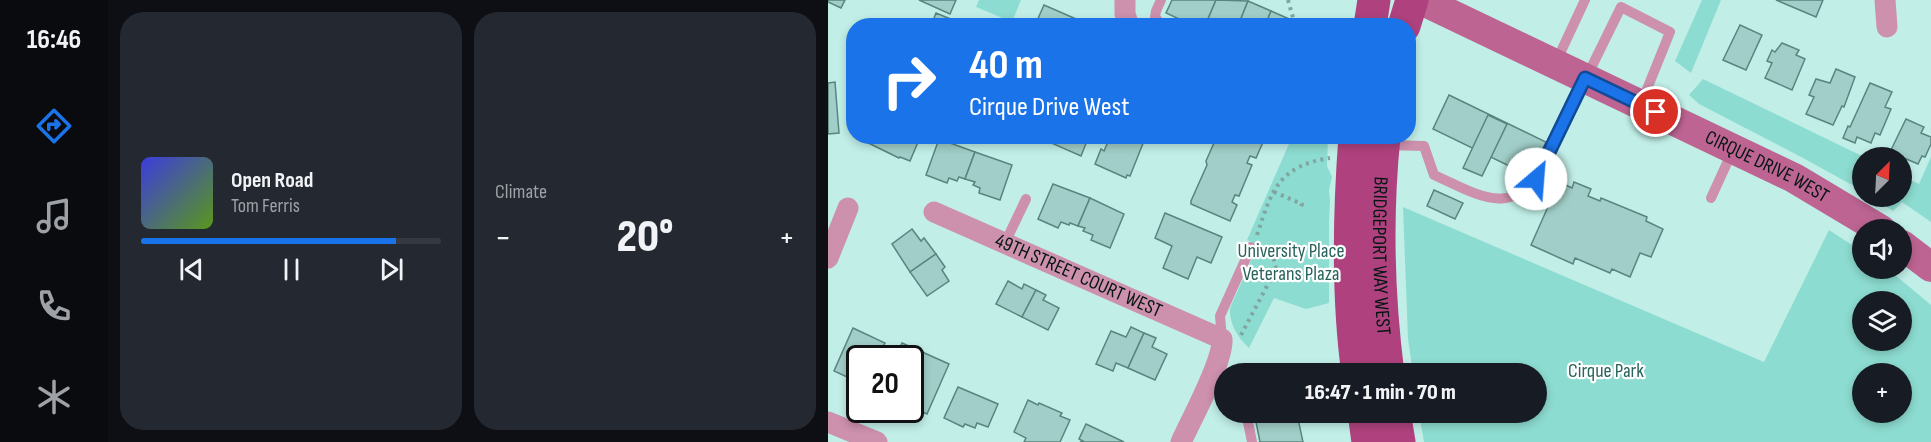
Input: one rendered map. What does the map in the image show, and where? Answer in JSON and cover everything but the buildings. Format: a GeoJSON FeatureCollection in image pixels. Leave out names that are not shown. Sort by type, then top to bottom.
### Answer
{"type":"FeatureCollection","features":[{"type":"Feature","properties":{"kind":"main road"},"geometry":{"type":"LineString","coordinates":[[1371,18],[1374,0]]}},
{"type":"Feature","properties":{"kind":"main road"},"geometry":{"type":"LineString","coordinates":[[1406,18],[1412,0]]}},
{"type":"Feature","properties":{"kind":"main road","name":"CIRQUE DRIVE WEST"},"geometry":{"type":"LineString","coordinates":[[1422,0],[1808,186],[1863,219]]}},
{"type":"Feature","properties":{"kind":"main road","name":"BRIDGEPORT WAY WEST"},"geometry":{"type":"LineString","coordinates":[[1363,144],[1380,197],[1379,267],[1384,345],[1373,363]]}},
{"type":"Feature","properties":{"kind":"main road"},"geometry":{"type":"LineString","coordinates":[[1912,253],[1931,267]]}},
{"type":"Feature","properties":{"kind":"main road"},"geometry":{"type":"LineString","coordinates":[[1365,423],[1368,442]]}},
{"type":"Feature","properties":{"kind":"main road"},"geometry":{"type":"LineString","coordinates":[[1396,423],[1399,442]]}},
{"type":"Feature","properties":{"kind":"street"},"geometry":{"type":"LineString","coordinates":[[1125,0],[1126,18]]}},
{"type":"Feature","properties":{"kind":"street"},"geometry":{"type":"LineString","coordinates":[[1885,0],[1887,27]]}},
{"type":"Feature","properties":{"kind":"street"},"geometry":{"type":"LineString","coordinates":[[828,258],[849,208]]}},
{"type":"Feature","properties":{"kind":"street","name":"49TH STREET COURT WEST"},"geometry":{"type":"LineString","coordinates":[[934,212],[1222,342]]}},
{"type":"Feature","properties":{"kind":"street"},"geometry":{"type":"LineString","coordinates":[[1181,442],[1222,342]]}},
{"type":"Feature","properties":{"kind":"street"},"geometry":{"type":"LineString","coordinates":[[828,422],[877,442]]}},
{"type":"Feature","properties":{"kind":"lane"},"geometry":{"type":"LineString","coordinates":[[1156,18],[1161,0]]}},
{"type":"Feature","properties":{"kind":"lane"},"geometry":{"type":"LineString","coordinates":[[1555,64],[1586,0]]}},
{"type":"Feature","properties":{"kind":"lane"},"geometry":{"type":"LineString","coordinates":[[1363,144],[1399,147],[1424,146],[1434,174],[1490,199],[1509,199],[1525,191],[1536,179],[1621,7],[1670,32],[1641,105]]}},
{"type":"Feature","properties":{"kind":"lane"},"geometry":{"type":"LineString","coordinates":[[1711,198],[1733,149]]}},
{"type":"Feature","properties":{"kind":"lane"},"geometry":{"type":"LineString","coordinates":[[1005,243],[1026,199]]}},
{"type":"Feature","properties":{"kind":"lane"},"geometry":{"type":"LineString","coordinates":[[1222,342],[1220,316],[1251,247]]}},
{"type":"Feature","properties":{"kind":"lane"},"geometry":{"type":"LineString","coordinates":[[1248,423],[1252,442]]}},
{"type":"Feature","properties":{"kind":"path"},"geometry":{"type":"LineString","coordinates":[[1288,0],[1293,18]]}},
{"type":"Feature","properties":{"kind":"path"},"geometry":{"type":"LineString","coordinates":[[1262,223],[1274,192],[1281,180],[1294,168],[1363,144]]}},
{"type":"Feature","properties":{"kind":"path"},"geometry":{"type":"LineString","coordinates":[[1274,192],[1302,204],[1300,209]]}},
{"type":"Feature","properties":{"kind":"path"},"geometry":{"type":"LineString","coordinates":[[1222,342],[1241,334],[1276,269]]}},
{"type":"Feature","properties":{"kind":"green space"},"geometry":{"type":"Polygon","coordinates":[[[979,0],[1021,0],[1014,18],[1002,18],[976,7],[979,0]]]}},
{"type":"Feature","properties":{"kind":"green space"},"geometry":{"type":"Polygon","coordinates":[[[1702,0],[1721,0],[1691,73],[1675,61],[1702,0]]]}},
{"type":"Feature","properties":{"kind":"green space"},"geometry":{"type":"Polygon","coordinates":[[[1703,79],[1852,151],[1852,185],[1699,104],[1689,95],[1703,79]]]}},
{"type":"Feature","properties":{"kind":"green space","name":"University Place Veterans Plaza"},"geometry":{"type":"Polygon","coordinates":[[[1289,144],[1328,144],[1327,166],[1332,177],[1329,190],[1329,303],[1306,309],[1274,298],[1249,348],[1235,330],[1230,308],[1258,245],[1247,240],[1289,144]]]}},
{"type":"Feature","properties":{"kind":"green space"},"geometry":{"type":"Polygon","coordinates":[[[1931,157],[1931,222],[1909,207],[1912,207],[1912,181],[1919,184],[1931,157]]]}},
{"type":"Feature","properties":{"kind":"green space","name":"Cirque Park"},"geometry":{"type":"Polygon","coordinates":[[[1403,207],[1764,362],[1829,230],[1852,245],[1852,279],[1900,279],[1931,305],[1931,442],[1424,442],[1421,423],[1547,423],[1547,363],[1412,363],[1408,339],[1403,207]]]}},
{"type":"Feature","properties":{"kind":"route"},"geometry":{"type":"LineString","coordinates":[[1536,179],[1585,78],[1656,112]]}}]}
